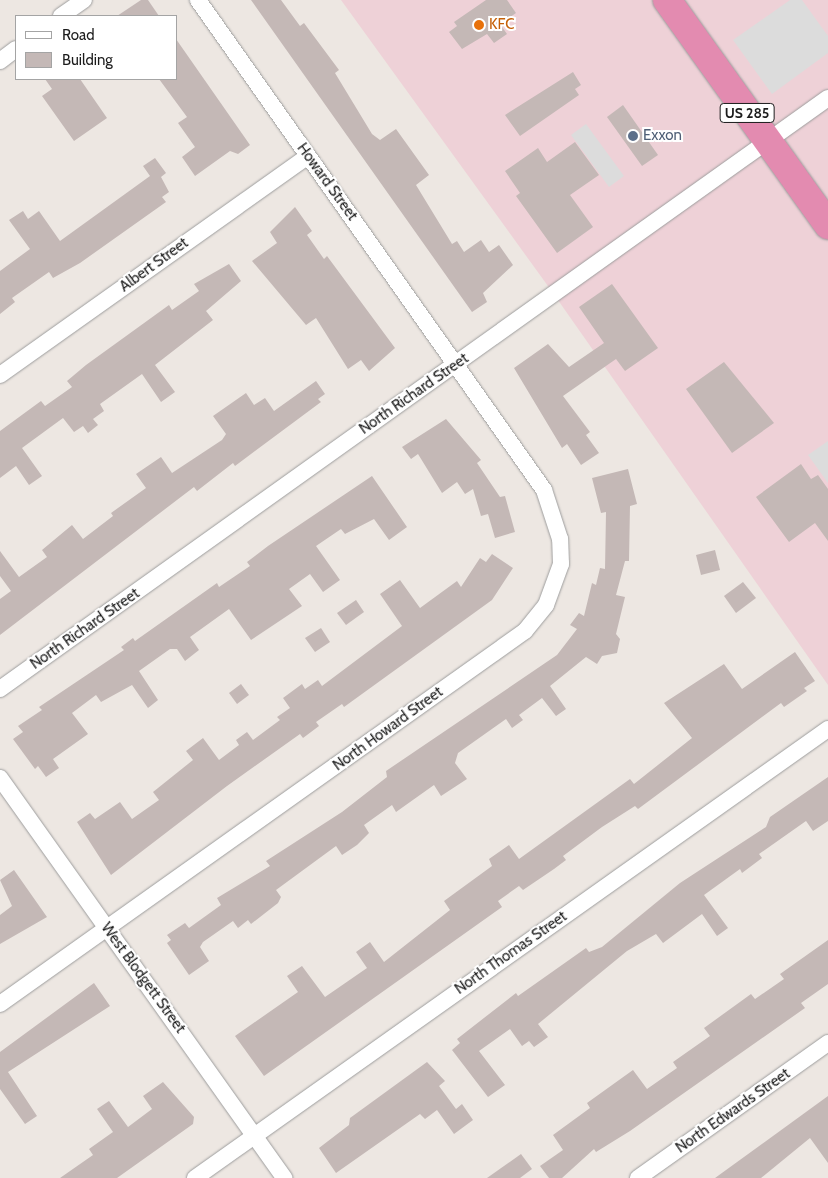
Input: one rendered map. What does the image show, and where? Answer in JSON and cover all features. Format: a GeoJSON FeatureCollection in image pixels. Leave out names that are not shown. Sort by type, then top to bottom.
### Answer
{"type":"FeatureCollection","features":[{"type":"Feature","properties":{"kind":"highway","name":"US 285"},"geometry":{"type":"LineString","coordinates":[[668,0],[828,225]]}},
{"type":"Feature","properties":{"kind":"street"},"geometry":{"type":"LineString","coordinates":[[62,15],[84,0]]}},
{"type":"Feature","properties":{"kind":"street","name":"Howard Street"},"geometry":{"type":"LineString","coordinates":[[198,0],[457,364]]}},
{"type":"Feature","properties":{"kind":"street"},"geometry":{"type":"LineString","coordinates":[[0,61],[15,50]]}},
{"type":"Feature","properties":{"kind":"street","name":"North Richard Street"},"geometry":{"type":"LineString","coordinates":[[0,688],[828,98]]}},
{"type":"Feature","properties":{"kind":"street","name":"Albert Street"},"geometry":{"type":"LineString","coordinates":[[0,375],[308,156]]}},
{"type":"Feature","properties":{"kind":"street","name":"North Howard Street"},"geometry":{"type":"LineString","coordinates":[[0,1004],[508,644],[546,605],[557,582],[562,552],[552,506],[457,364]]}},
{"type":"Feature","properties":{"kind":"street","name":"North Thomas Street"},"geometry":{"type":"LineString","coordinates":[[195,1178],[828,729]]}},
{"type":"Feature","properties":{"kind":"street","name":"West Blodgett Street"},"geometry":{"type":"LineString","coordinates":[[0,778],[284,1178]]}},
{"type":"Feature","properties":{"kind":"street","name":"North Edwards Street"},"geometry":{"type":"LineString","coordinates":[[638,1178],[828,1043]]}},
{"type":"Feature","properties":{"kind":"shaded area"},"geometry":{"type":"Polygon","coordinates":[[[341,0],[828,0],[828,685],[553,293],[341,0]]]}},
{"type":"Feature","properties":{"kind":"shaded area"},"geometry":{"type":"Polygon","coordinates":[[[790,0],[802,0],[828,36],[828,53],[772,94],[733,40],[790,0]]]}},
{"type":"Feature","properties":{"kind":"shaded area"},"geometry":{"type":"Polygon","coordinates":[[[586,124],[624,176],[609,187],[571,135],[586,124]]]}},
{"type":"Feature","properties":{"kind":"shaded area"},"geometry":{"type":"Polygon","coordinates":[[[828,441],[828,483],[808,455],[828,441]]]}},
{"type":"Feature","properties":{"kind":"building"},"geometry":{"type":"Polygon","coordinates":[[[141,0],[148,0],[158,15],[118,15],[141,0]]]}},
{"type":"Feature","properties":{"kind":"building"},"geometry":{"type":"Polygon","coordinates":[[[251,0],[281,0],[300,26],[304,23],[339,70],[335,73],[372,134],[380,140],[396,129],[429,175],[416,185],[452,244],[457,241],[464,252],[481,240],[489,252],[499,245],[513,265],[483,293],[487,302],[472,312],[251,0]]]}},
{"type":"Feature","properties":{"kind":"building","name":"KFC"},"geometry":{"type":"Polygon","coordinates":[[[486,0],[507,0],[516,13],[500,24],[507,34],[494,43],[487,34],[462,49],[449,32],[457,26],[454,22],[486,0]]]}},
{"type":"Feature","properties":{"kind":"building"},"geometry":{"type":"Polygon","coordinates":[[[178,42],[250,145],[238,154],[230,151],[195,176],[182,157],[195,147],[178,123],[187,117],[160,80],[178,80],[178,42]]]}},
{"type":"Feature","properties":{"kind":"building"},"geometry":{"type":"Polygon","coordinates":[[[573,72],[581,85],[575,89],[579,95],[520,136],[505,115],[573,72]]]}},
{"type":"Feature","properties":{"kind":"building"},"geometry":{"type":"Polygon","coordinates":[[[46,80],[81,80],[107,118],[74,141],[42,96],[52,89],[46,80]]]}},
{"type":"Feature","properties":{"kind":"building","name":"Exxon"},"geometry":{"type":"Polygon","coordinates":[[[623,105],[658,155],[642,166],[607,117],[623,105]]]}},
{"type":"Feature","properties":{"kind":"building"},"geometry":{"type":"Polygon","coordinates":[[[575,142],[599,175],[570,195],[593,227],[557,253],[516,196],[520,193],[505,171],[538,148],[547,162],[575,142]]]}},
{"type":"Feature","properties":{"kind":"building"},"geometry":{"type":"Polygon","coordinates":[[[155,158],[166,173],[161,177],[169,192],[162,197],[166,202],[80,263],[53,278],[49,272],[12,298],[15,302],[0,314],[0,271],[30,249],[9,220],[23,211],[28,219],[39,211],[60,241],[150,176],[143,166],[155,158]]]}},
{"type":"Feature","properties":{"kind":"building"},"geometry":{"type":"Polygon","coordinates":[[[295,207],[312,231],[307,235],[324,259],[327,256],[395,348],[369,371],[361,360],[348,369],[316,318],[306,325],[252,261],[277,243],[270,232],[295,207]]]}},
{"type":"Feature","properties":{"kind":"building"},"geometry":{"type":"Polygon","coordinates":[[[229,264],[241,281],[206,311],[213,320],[155,365],[175,392],[161,402],[142,374],[100,404],[104,411],[93,419],[98,425],[88,433],[83,426],[74,432],[63,418],[22,448],[42,476],[29,485],[16,466],[0,478],[0,431],[41,401],[45,406],[72,387],[67,381],[86,365],[169,305],[172,310],[199,291],[194,284],[229,264]]]}},
{"type":"Feature","properties":{"kind":"building"},"geometry":{"type":"Polygon","coordinates":[[[612,284],[658,348],[625,371],[616,359],[563,396],[590,432],[586,435],[599,453],[581,465],[567,444],[562,448],[514,368],[548,344],[569,367],[604,343],[579,307],[612,284]]]}},
{"type":"Feature","properties":{"kind":"building"},"geometry":{"type":"Polygon","coordinates":[[[724,362],[774,423],[732,453],[686,389],[724,362]]]}},
{"type":"Feature","properties":{"kind":"building"},"geometry":{"type":"Polygon","coordinates":[[[316,381],[325,394],[318,399],[321,402],[235,466],[233,463],[197,491],[194,487],[0,635],[0,599],[11,591],[0,576],[0,551],[19,577],[47,557],[42,550],[72,525],[83,539],[113,516],[111,513],[146,488],[136,474],[161,457],[172,473],[222,440],[226,434],[213,416],[246,393],[254,405],[265,398],[274,411],[316,381]]]}},
{"type":"Feature","properties":{"kind":"building"},"geometry":{"type":"Polygon","coordinates":[[[446,419],[481,460],[477,463],[500,497],[505,496],[515,532],[495,538],[488,514],[481,516],[473,489],[465,494],[457,482],[442,493],[418,454],[411,459],[402,447],[446,419]]]}},
{"type":"Feature","properties":{"kind":"building"},"geometry":{"type":"Polygon","coordinates":[[[801,464],[811,479],[818,475],[828,489],[828,541],[815,523],[789,542],[756,497],[801,464]]]}},
{"type":"Feature","properties":{"kind":"building"},"geometry":{"type":"Polygon","coordinates":[[[628,469],[637,504],[630,506],[629,561],[625,561],[616,595],[625,597],[616,634],[620,639],[617,653],[602,656],[597,664],[586,657],[550,686],[566,709],[556,716],[542,698],[519,715],[523,720],[512,728],[506,719],[458,753],[455,763],[467,779],[441,796],[434,785],[396,812],[392,805],[364,825],[369,833],[357,845],[342,855],[336,846],[276,890],[281,897],[278,903],[251,924],[248,920],[238,928],[233,921],[203,942],[200,947],[209,961],[189,975],[167,943],[171,940],[167,935],[185,923],[189,928],[221,905],[217,898],[270,866],[266,861],[342,812],[387,777],[386,771],[557,655],[577,629],[570,625],[579,613],[584,616],[592,583],[596,585],[600,568],[605,569],[606,512],[601,513],[592,478],[628,469]]]}},
{"type":"Feature","properties":{"kind":"building"},"geometry":{"type":"Polygon","coordinates":[[[372,476],[407,527],[389,540],[374,519],[345,534],[341,529],[316,546],[340,580],[323,592],[310,574],[289,589],[302,606],[251,640],[229,609],[190,637],[199,650],[185,661],[177,649],[170,649],[139,671],[158,700],[148,708],[132,685],[101,702],[96,695],[72,713],[88,734],[53,759],[59,768],[46,777],[38,766],[35,769],[13,739],[23,732],[18,726],[42,710],[39,707],[124,650],[121,647],[133,638],[135,641],[217,583],[219,587],[250,566],[247,562],[268,546],[372,476]]]}},
{"type":"Feature","properties":{"kind":"building"},"geometry":{"type":"Polygon","coordinates":[[[715,550],[720,570],[701,575],[696,555],[715,550]]]}},
{"type":"Feature","properties":{"kind":"building"},"geometry":{"type":"Polygon","coordinates":[[[492,554],[513,568],[492,600],[344,707],[342,704],[316,722],[319,726],[303,738],[300,734],[227,786],[111,875],[77,822],[90,813],[95,819],[120,802],[132,819],[159,800],[153,792],[193,760],[186,751],[203,738],[219,760],[239,745],[236,740],[247,732],[253,740],[280,720],[277,717],[290,708],[283,698],[302,684],[305,689],[318,680],[322,686],[402,626],[380,594],[400,580],[420,608],[457,581],[461,587],[480,558],[486,562],[492,554]]]}},
{"type":"Feature","properties":{"kind":"building"},"geometry":{"type":"Polygon","coordinates":[[[743,582],[756,598],[736,613],[724,596],[743,582]]]}},
{"type":"Feature","properties":{"kind":"building"},"geometry":{"type":"Polygon","coordinates":[[[356,600],[364,612],[346,625],[337,613],[356,600]]]}},
{"type":"Feature","properties":{"kind":"building"},"geometry":{"type":"Polygon","coordinates":[[[321,628],[330,642],[315,652],[305,638],[321,628]]]}},
{"type":"Feature","properties":{"kind":"building"},"geometry":{"type":"Polygon","coordinates":[[[795,652],[815,681],[804,688],[807,691],[784,707],[781,703],[638,809],[635,806],[602,827],[563,856],[566,860],[554,869],[523,890],[519,886],[498,901],[502,907],[264,1076],[235,1036],[298,992],[287,976],[302,966],[325,997],[367,968],[356,952],[370,942],[384,962],[450,910],[444,901],[492,866],[489,859],[509,845],[519,859],[630,779],[634,784],[692,738],[664,703],[724,664],[742,689],[795,652]]]}},
{"type":"Feature","properties":{"kind":"building"},"geometry":{"type":"Polygon","coordinates":[[[241,684],[249,695],[237,704],[229,693],[241,684]]]}},
{"type":"Feature","properties":{"kind":"building"},"geometry":{"type":"Polygon","coordinates":[[[828,777],[828,821],[813,831],[806,821],[759,854],[762,858],[742,873],[740,869],[704,895],[728,928],[717,936],[702,914],[663,943],[656,934],[627,951],[538,1024],[548,1037],[534,1047],[529,1041],[522,1046],[510,1029],[479,1051],[505,1085],[488,1097],[452,1050],[460,1043],[457,1039],[516,993],[518,996],[586,948],[589,952],[602,947],[680,883],[766,827],[770,817],[828,777]]]}},
{"type":"Feature","properties":{"kind":"building"},"geometry":{"type":"Polygon","coordinates":[[[14,870],[47,917],[0,944],[0,915],[12,906],[0,880],[14,870]]]}},
{"type":"Feature","properties":{"kind":"building"},"geometry":{"type":"Polygon","coordinates":[[[828,940],[828,984],[801,1003],[805,1008],[630,1131],[596,1152],[594,1149],[562,1178],[549,1178],[540,1166],[563,1150],[553,1135],[590,1108],[587,1103],[633,1070],[647,1089],[677,1068],[673,1062],[710,1036],[704,1028],[751,994],[755,999],[784,979],[780,974],[828,940]]]}},
{"type":"Feature","properties":{"kind":"building"},"geometry":{"type":"Polygon","coordinates":[[[94,983],[110,1006],[8,1072],[37,1116],[25,1124],[0,1089],[0,1052],[94,983]]]}},
{"type":"Feature","properties":{"kind":"building"},"geometry":{"type":"Polygon","coordinates":[[[427,1062],[445,1081],[439,1086],[456,1109],[462,1104],[473,1120],[454,1134],[437,1110],[425,1119],[420,1114],[336,1173],[319,1148],[349,1125],[350,1118],[427,1062]]]}},
{"type":"Feature","properties":{"kind":"building"},"geometry":{"type":"Polygon","coordinates":[[[163,1082],[194,1117],[193,1124],[117,1178],[60,1178],[93,1155],[89,1149],[113,1132],[97,1109],[109,1101],[128,1127],[152,1109],[143,1096],[163,1082]]]}},
{"type":"Feature","properties":{"kind":"building"},"geometry":{"type":"Polygon","coordinates":[[[828,1096],[828,1163],[810,1138],[761,1178],[715,1178],[828,1096]]]}},
{"type":"Feature","properties":{"kind":"building"},"geometry":{"type":"Polygon","coordinates":[[[521,1154],[532,1169],[520,1178],[487,1178],[521,1154]]]}},
{"type":"Feature","properties":{"kind":"place","name":"KFC"},"geometry":{"type":"Point","coordinates":[479,25]}},
{"type":"Feature","properties":{"kind":"place","name":"Exxon"},"geometry":{"type":"Point","coordinates":[633,136]}}]}
